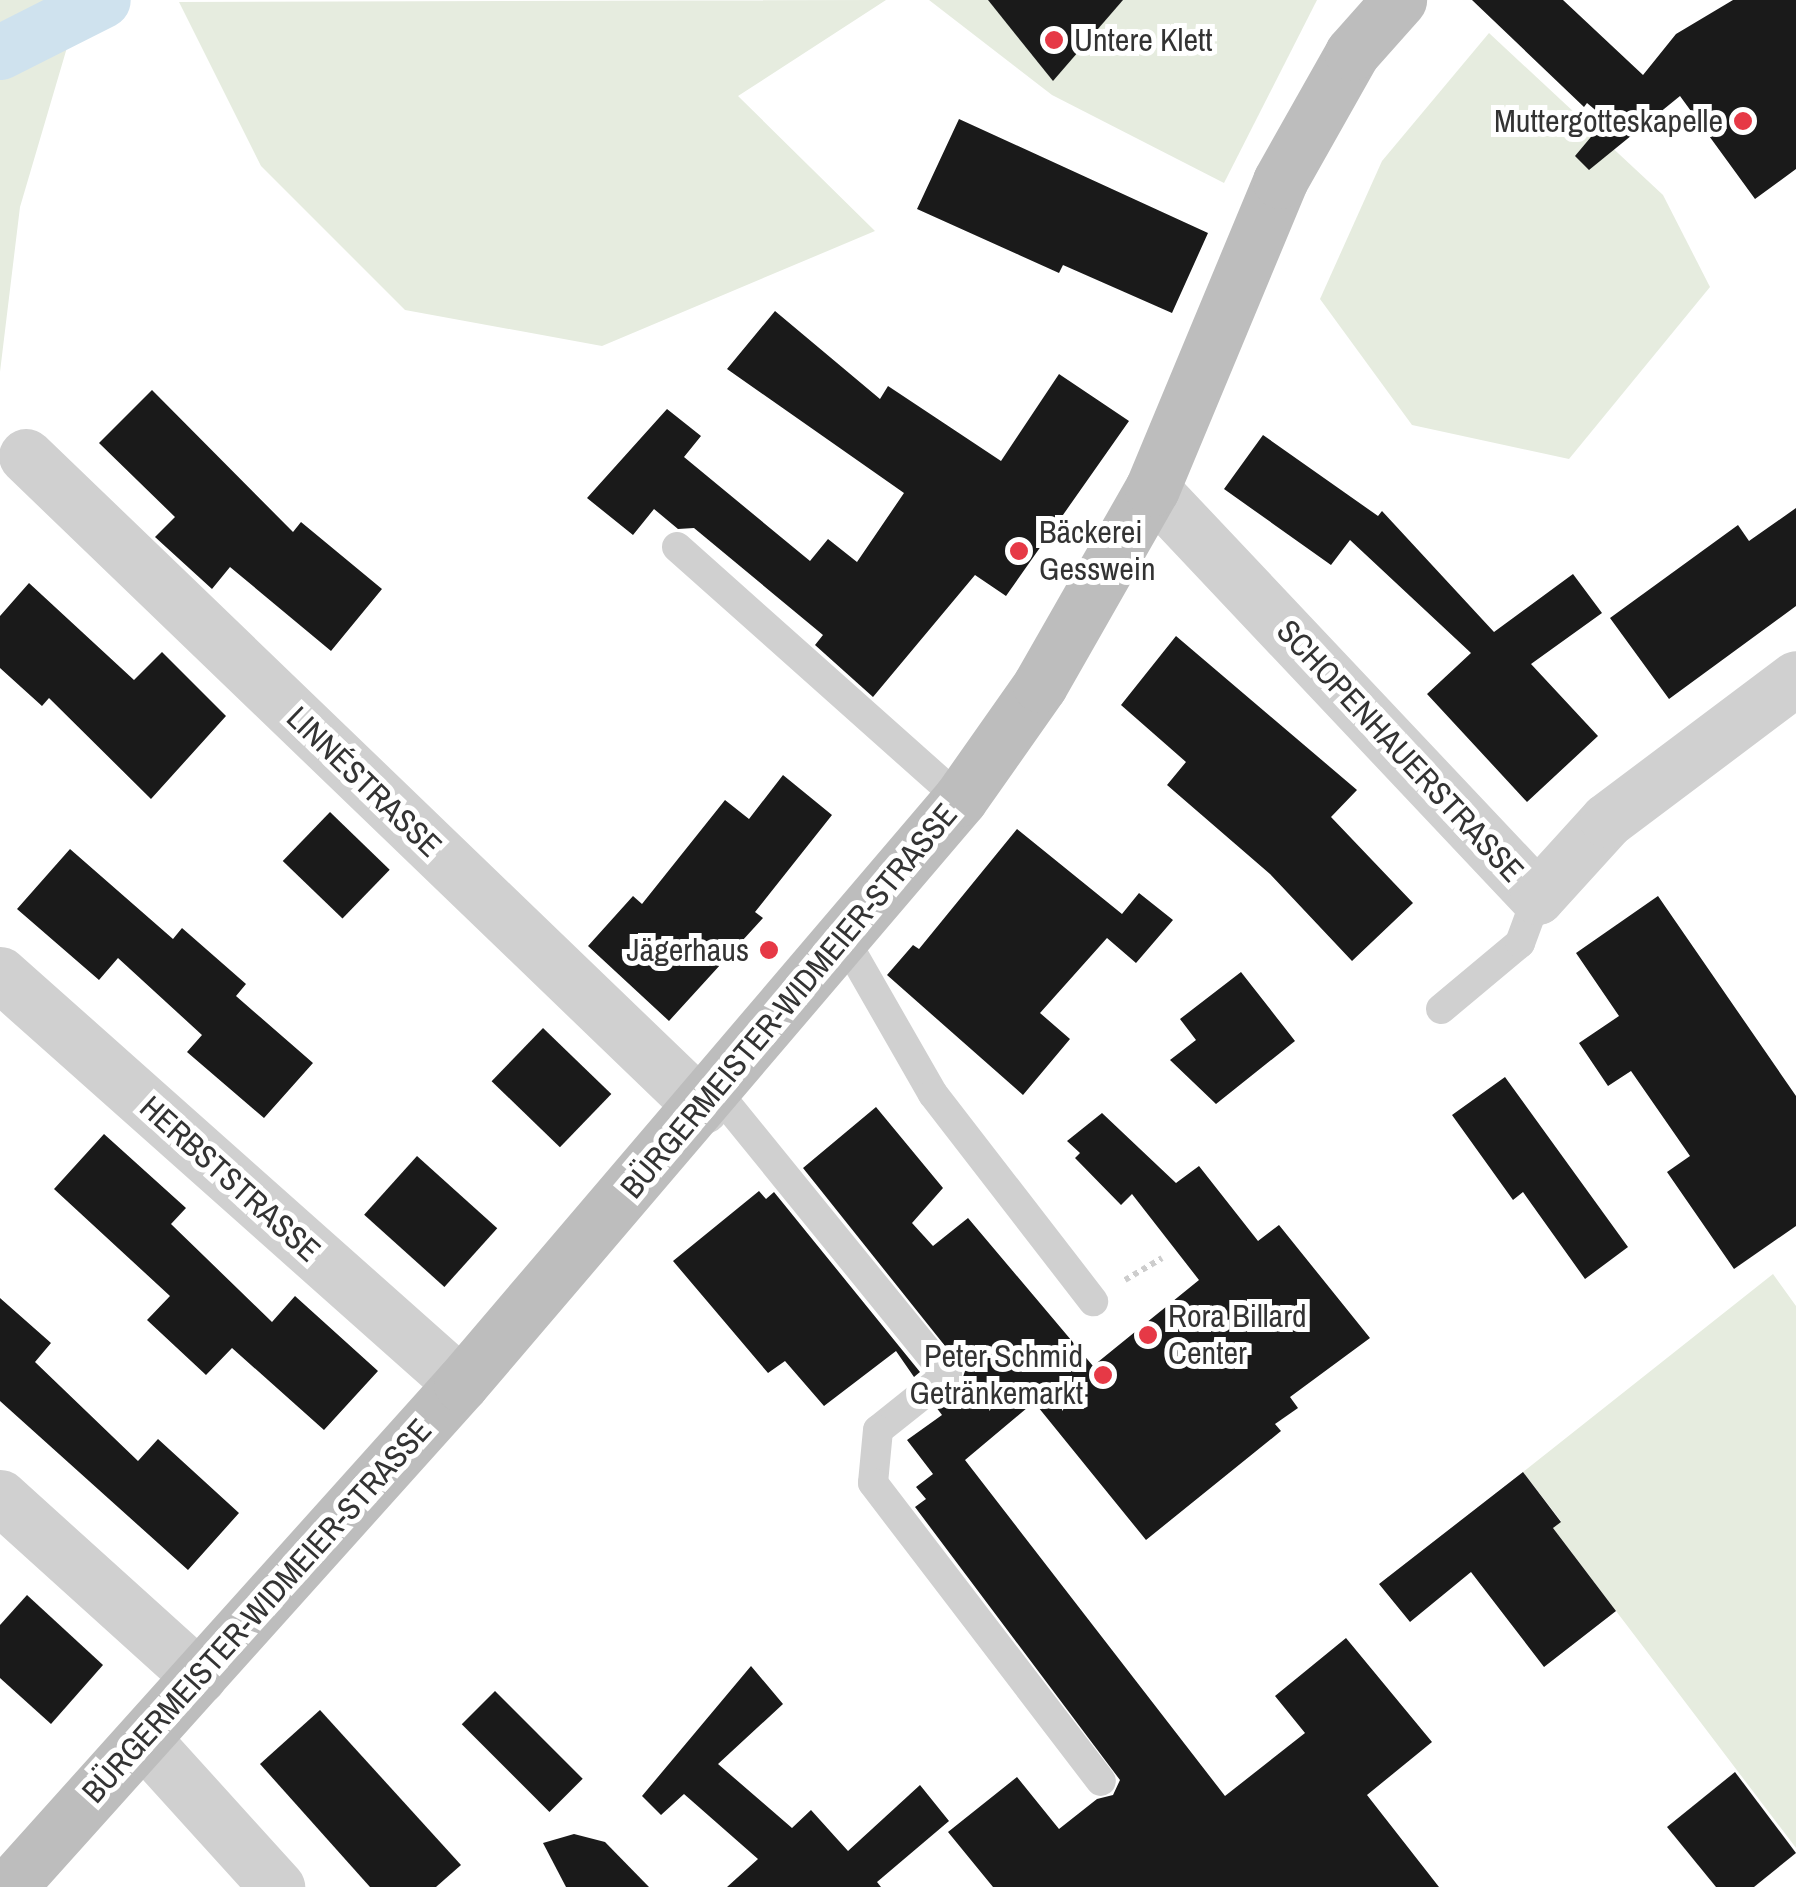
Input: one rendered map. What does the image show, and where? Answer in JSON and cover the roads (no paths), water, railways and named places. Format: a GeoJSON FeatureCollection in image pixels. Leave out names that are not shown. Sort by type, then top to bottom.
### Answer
{"type":"FeatureCollection","features":[{"type":"Feature","properties":{"kind":"street","name":"BÜRGERMEISTER-WIDMEIER-STRASSE"},"geometry":{"type":"LineString","coordinates":[[22,1883],[143,1738],[461,1384],[709,1099],[960,798],[1040,685],[1152,489],[1280,181],[1352,53],[1399,0]]}},
{"type":"Feature","properties":{"kind":"street","name":"LINNÉSTRASSE"},"geometry":{"type":"LineString","coordinates":[[26,456],[709,1099]]}},
{"type":"Feature","properties":{"kind":"street","name":"SCHOPENHAUERSTRASSE"},"geometry":{"type":"LineString","coordinates":[[1152,489],[1538,897],[1607,820],[1796,678]]}},
{"type":"Feature","properties":{"kind":"street","name":"HERBSTSTRASSE"},"geometry":{"type":"LineString","coordinates":[[0,974],[461,1384]]}},
{"type":"Feature","properties":{"kind":"street"},"geometry":{"type":"LineString","coordinates":[[0,1497],[199,1677]]}},
{"type":"Feature","properties":{"kind":"street"},"geometry":{"type":"LineString","coordinates":[[143,1738],[277,1887]]}},
{"type":"Feature","properties":{"kind":"lane"},"geometry":{"type":"LineString","coordinates":[[677,547],[960,798]]}},
{"type":"Feature","properties":{"kind":"lane"},"geometry":{"type":"LineString","coordinates":[[1441,1009],[1520,943],[1538,897]]}},
{"type":"Feature","properties":{"kind":"lane"},"geometry":{"type":"LineString","coordinates":[[843,937],[933,1094],[1093,1301]]}},
{"type":"Feature","properties":{"kind":"lane"},"geometry":{"type":"LineString","coordinates":[[709,1099],[947,1375],[878,1430],[873,1483],[1101,1781]]}},
{"type":"Feature","properties":{"kind":"waterway"},"geometry":{"type":"LineString","coordinates":[[0,52],[103,0]]}},
{"type":"Feature","properties":{"kind":"place","name":"Untere Klett"},"geometry":{"type":"Point","coordinates":[1054,40]}},
{"type":"Feature","properties":{"kind":"place","name":"Muttergotteskapelle"},"geometry":{"type":"Point","coordinates":[1743,121]}},
{"type":"Feature","properties":{"kind":"place","name":"Bäckerei Gesswein"},"geometry":{"type":"Point","coordinates":[1019,551]}},
{"type":"Feature","properties":{"kind":"place","name":"Jägerhaus"},"geometry":{"type":"Point","coordinates":[769,950]}},
{"type":"Feature","properties":{"kind":"place","name":"Rora Billard Center"},"geometry":{"type":"Point","coordinates":[1148,1335]}},
{"type":"Feature","properties":{"kind":"place","name":"Peter Schmid Getränkemarkt"},"geometry":{"type":"Point","coordinates":[1103,1375]}}]}
